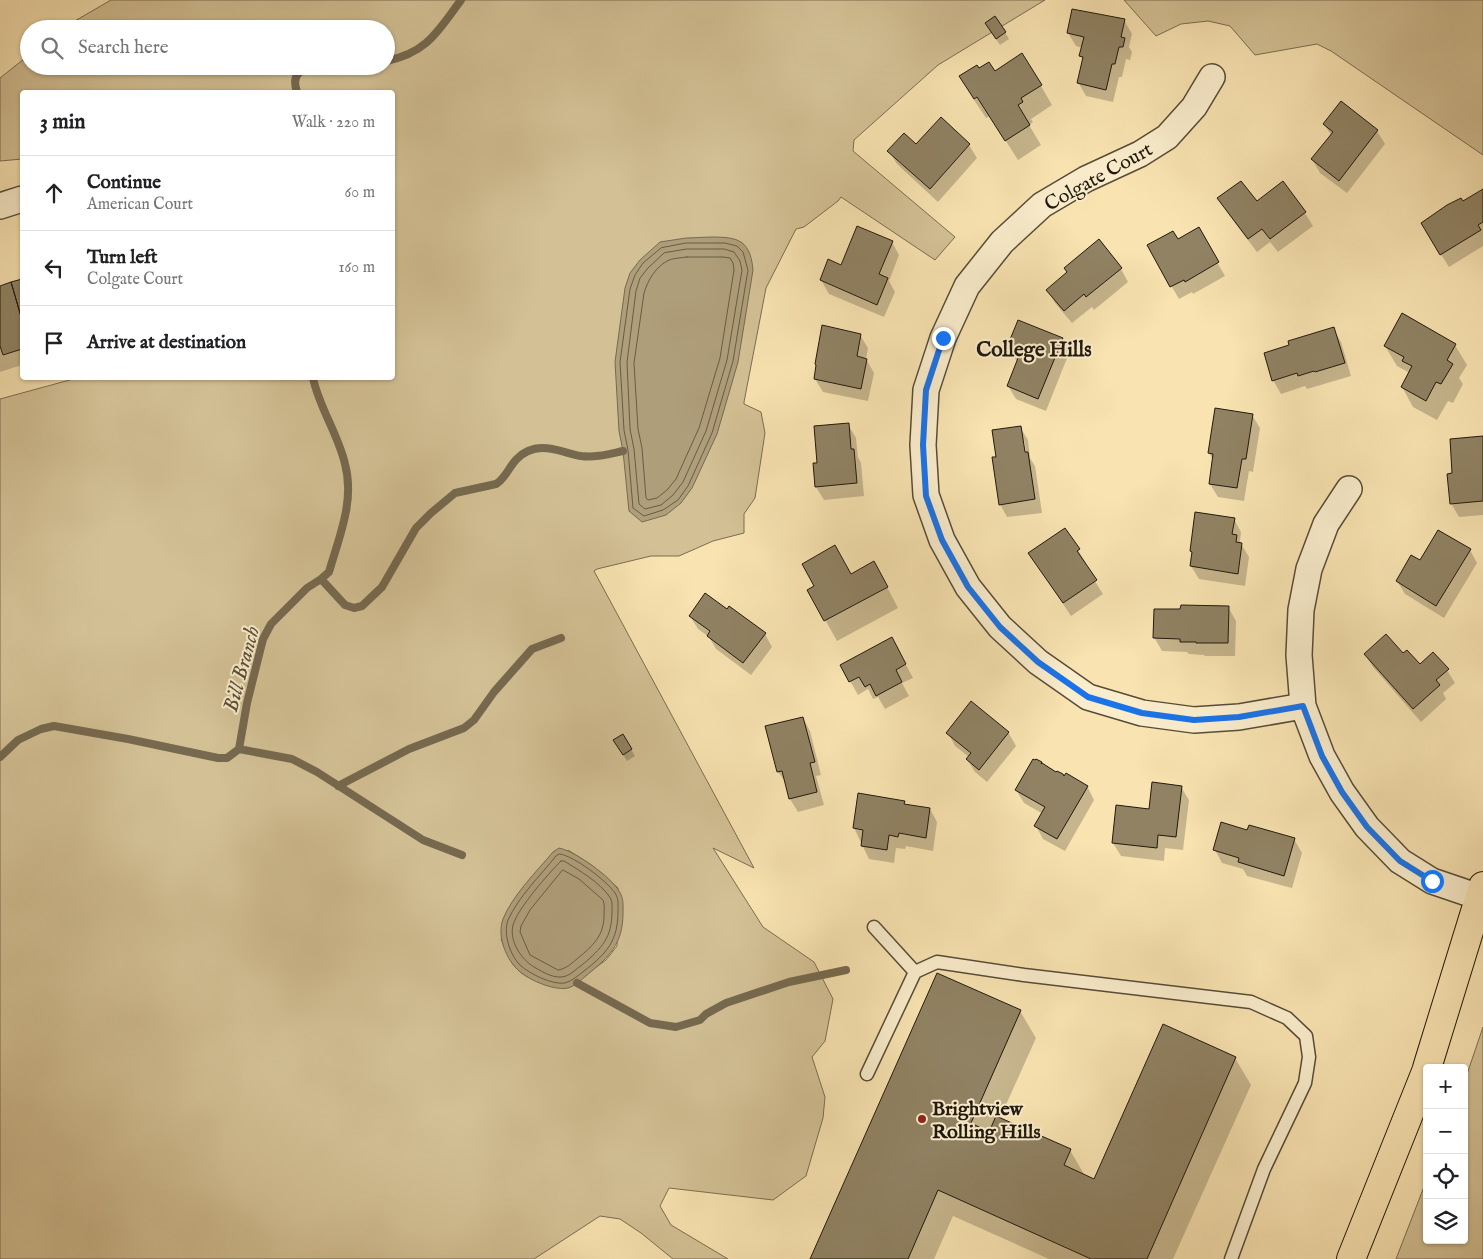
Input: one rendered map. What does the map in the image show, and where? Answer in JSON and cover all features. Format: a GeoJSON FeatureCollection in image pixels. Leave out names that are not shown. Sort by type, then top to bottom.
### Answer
{"type":"FeatureCollection","features":[{"type":"Feature","properties":{"kind":"main road"},"geometry":{"type":"LineString","coordinates":[[1428,1064],[1481,892]]}},
{"type":"Feature","properties":{"kind":"main road"},"geometry":{"type":"LineString","coordinates":[[1351,1259],[1423,1078]]}},
{"type":"Feature","properties":{"kind":"street","name":"Colgate Court"},"geometry":{"type":"LineString","coordinates":[[1212,77],[1194,107],[1167,136],[1140,154],[1086,179],[1042,205],[1002,242],[967,286],[943,338],[926,390],[923,445],[926,496],[942,540],[968,587],[1000,627],[1038,662],[1088,697],[1142,713],[1194,720],[1239,717],[1303,706]]}},
{"type":"Feature","properties":{"kind":"street"},"geometry":{"type":"LineString","coordinates":[[0,206],[20,200]]}},
{"type":"Feature","properties":{"kind":"street"},"geometry":{"type":"LineString","coordinates":[[1349,489],[1326,524],[1309,569],[1301,610],[1299,655],[1303,706],[1322,756],[1342,792],[1367,827],[1400,861],[1432,881],[1481,892]]}},
{"type":"Feature","properties":{"kind":"lane"},"geometry":{"type":"LineString","coordinates":[[874,927],[914,972]]}},
{"type":"Feature","properties":{"kind":"lane"},"geometry":{"type":"LineString","coordinates":[[867,1074],[914,972],[937,962],[1024,975],[1251,1002],[1287,1018],[1306,1036],[1309,1057],[1305,1083],[1264,1170],[1231,1259]]}},
{"type":"Feature","properties":{"kind":"shaded area"},"geometry":{"type":"Polygon","coordinates":[[[111,0],[1045,0],[938,65],[854,140],[853,151],[955,237],[935,260],[841,197],[804,227],[796,229],[766,288],[744,402],[744,404],[761,412],[765,433],[755,498],[744,514],[744,533],[713,541],[679,556],[651,556],[594,571],[754,868],[713,848],[763,927],[814,962],[833,999],[825,1041],[812,1057],[825,1097],[823,1118],[806,1176],[773,1200],[669,1188],[660,1206],[671,1225],[728,1259],[673,1259],[620,1219],[600,1216],[534,1259],[0,1259],[0,399],[70,380],[395,380],[395,90],[20,90],[20,159],[0,161],[0,78],[20,62],[20,75],[395,75],[395,20],[77,20],[111,0]],[[568,850],[501,939],[516,968],[536,981],[569,987],[606,960],[617,946],[618,888],[590,864],[568,850]]]}},
{"type":"Feature","properties":{"kind":"shaded area"},"geometry":{"type":"Polygon","coordinates":[[[1124,0],[1483,0],[1483,155],[1331,51],[1317,44],[1255,55],[1230,26],[1208,21],[1181,24],[1156,36],[1124,0]]]}},
{"type":"Feature","properties":{"kind":"shaded area"},"geometry":{"type":"Polygon","coordinates":[[[1483,1027],[1483,1259],[1396,1259],[1423,1189],[1423,1244],[1468,1244],[1468,1071],[1483,1027]]]}},
{"type":"Feature","properties":{"kind":"water"},"geometry":{"type":"Polygon","coordinates":[[[722,237],[741,242],[751,258],[753,270],[738,362],[717,434],[692,488],[681,503],[666,515],[642,522],[629,511],[619,431],[615,362],[625,288],[630,273],[640,260],[660,242],[686,238],[722,237]]]}},
{"type":"Feature","properties":{"kind":"water"},"geometry":{"type":"Polygon","coordinates":[[[559,848],[583,859],[601,872],[619,891],[623,905],[620,933],[613,949],[602,962],[578,983],[568,988],[548,986],[520,972],[508,958],[501,932],[503,919],[512,901],[553,852],[559,848]]]}},
{"type":"Feature","properties":{"kind":"building"},"geometry":{"type":"Polygon","coordinates":[[[1072,9],[1125,19],[1121,37],[1125,38],[1123,47],[1119,47],[1115,64],[1112,64],[1106,90],[1077,83],[1083,57],[1079,56],[1084,37],[1067,33],[1072,9]]]}},
{"type":"Feature","properties":{"kind":"building"},"geometry":{"type":"Polygon","coordinates":[[[995,16],[1006,32],[996,39],[985,23],[995,16]]]}},
{"type":"Feature","properties":{"kind":"building"},"geometry":{"type":"Polygon","coordinates":[[[1022,53],[1042,85],[1021,98],[1023,102],[1018,105],[1030,125],[1005,141],[977,97],[974,99],[959,76],[977,65],[979,68],[989,62],[995,71],[1022,53]]]}},
{"type":"Feature","properties":{"kind":"building"},"geometry":{"type":"Polygon","coordinates":[[[1341,101],[1378,130],[1339,181],[1311,159],[1333,132],[1323,124],[1341,101]]]}},
{"type":"Feature","properties":{"kind":"building"},"geometry":{"type":"Polygon","coordinates":[[[941,117],[970,144],[930,189],[887,151],[904,133],[916,144],[941,117]]]}},
{"type":"Feature","properties":{"kind":"building"},"geometry":{"type":"Polygon","coordinates":[[[1241,181],[1257,201],[1283,181],[1306,212],[1270,239],[1262,229],[1248,239],[1217,198],[1241,181]]]}},
{"type":"Feature","properties":{"kind":"building"},"geometry":{"type":"Polygon","coordinates":[[[1483,189],[1483,222],[1478,225],[1481,230],[1440,255],[1421,223],[1447,205],[1461,198],[1463,201],[1483,189]]]}},
{"type":"Feature","properties":{"kind":"building"},"geometry":{"type":"Polygon","coordinates":[[[857,226],[893,241],[879,274],[888,278],[877,305],[820,280],[828,259],[841,265],[857,226]]]}},
{"type":"Feature","properties":{"kind":"building"},"geometry":{"type":"Polygon","coordinates":[[[1199,227],[1219,262],[1185,282],[1184,280],[1170,287],[1147,245],[1173,231],[1178,239],[1199,227]]]}},
{"type":"Feature","properties":{"kind":"building"},"geometry":{"type":"Polygon","coordinates":[[[1099,239],[1122,268],[1086,297],[1084,294],[1064,311],[1046,290],[1067,272],[1064,268],[1099,239]]]}},
{"type":"Feature","properties":{"kind":"building"},"geometry":{"type":"Polygon","coordinates":[[[20,280],[20,313],[11,282],[20,280]]]}},
{"type":"Feature","properties":{"kind":"building"},"geometry":{"type":"Polygon","coordinates":[[[11,282],[20,313],[20,350],[3,355],[0,346],[0,286],[11,282]]]}},
{"type":"Feature","properties":{"kind":"building"},"geometry":{"type":"Polygon","coordinates":[[[1402,313],[1456,344],[1447,360],[1453,364],[1441,384],[1436,382],[1426,401],[1401,387],[1412,366],[1402,361],[1404,357],[1384,346],[1402,313]]]}},
{"type":"Feature","properties":{"kind":"building"},"geometry":{"type":"Polygon","coordinates":[[[1018,320],[1063,338],[1038,399],[1007,386],[1020,353],[1007,347],[1018,320]]]}},
{"type":"Feature","properties":{"kind":"building"},"geometry":{"type":"Polygon","coordinates":[[[822,325],[861,334],[857,356],[867,359],[861,389],[814,379],[822,325]]]}},
{"type":"Feature","properties":{"kind":"building"},"geometry":{"type":"Polygon","coordinates":[[[1334,327],[1345,363],[1298,376],[1297,373],[1272,381],[1264,353],[1289,345],[1288,341],[1334,327]]]}},
{"type":"Feature","properties":{"kind":"building"},"geometry":{"type":"Polygon","coordinates":[[[1215,408],[1253,414],[1246,459],[1242,459],[1237,488],[1209,484],[1213,454],[1208,453],[1215,408]]]}},
{"type":"Feature","properties":{"kind":"building"},"geometry":{"type":"Polygon","coordinates":[[[849,423],[851,449],[854,449],[857,483],[815,487],[813,463],[817,463],[814,426],[849,423]]]}},
{"type":"Feature","properties":{"kind":"building"},"geometry":{"type":"Polygon","coordinates":[[[1021,426],[1025,452],[1028,452],[1035,499],[999,505],[992,457],[996,457],[992,430],[1021,426]]]}},
{"type":"Feature","properties":{"kind":"building"},"geometry":{"type":"Polygon","coordinates":[[[1483,436],[1483,501],[1450,504],[1447,474],[1452,473],[1450,439],[1483,436]]]}},
{"type":"Feature","properties":{"kind":"building"},"geometry":{"type":"Polygon","coordinates":[[[1195,512],[1235,518],[1232,534],[1237,535],[1236,542],[1242,543],[1238,574],[1190,566],[1195,512]]]}},
{"type":"Feature","properties":{"kind":"building"},"geometry":{"type":"Polygon","coordinates":[[[1065,528],[1080,549],[1077,551],[1097,580],[1063,603],[1028,553],[1065,528]]]}},
{"type":"Feature","properties":{"kind":"building"},"geometry":{"type":"Polygon","coordinates":[[[1438,530],[1471,549],[1436,606],[1396,581],[1411,555],[1420,560],[1438,530]]]}},
{"type":"Feature","properties":{"kind":"building"},"geometry":{"type":"Polygon","coordinates":[[[835,545],[851,574],[874,561],[888,587],[824,621],[807,590],[814,586],[802,564],[835,545]]]}},
{"type":"Feature","properties":{"kind":"building"},"geometry":{"type":"Polygon","coordinates":[[[705,593],[727,609],[729,606],[766,633],[743,663],[707,636],[710,631],[689,616],[705,593]]]}},
{"type":"Feature","properties":{"kind":"building"},"geometry":{"type":"Polygon","coordinates":[[[1181,605],[1229,606],[1228,643],[1180,642],[1180,639],[1153,638],[1154,609],[1180,609],[1181,605]]]}},
{"type":"Feature","properties":{"kind":"building"},"geometry":{"type":"Polygon","coordinates":[[[1386,634],[1403,653],[1407,650],[1420,664],[1433,652],[1449,669],[1436,680],[1440,685],[1413,709],[1364,654],[1386,634]]]}},
{"type":"Feature","properties":{"kind":"building"},"geometry":{"type":"Polygon","coordinates":[[[892,637],[906,664],[896,670],[902,682],[876,696],[870,684],[865,687],[859,677],[849,682],[840,665],[892,637]]]}},
{"type":"Feature","properties":{"kind":"building"},"geometry":{"type":"Polygon","coordinates":[[[971,701],[1009,732],[979,770],[966,759],[971,753],[946,733],[971,701]]]}},
{"type":"Feature","properties":{"kind":"building"},"geometry":{"type":"Polygon","coordinates":[[[803,717],[815,762],[810,763],[817,792],[789,799],[782,771],[777,772],[765,726],[803,717]]]}},
{"type":"Feature","properties":{"kind":"building"},"geometry":{"type":"Polygon","coordinates":[[[623,734],[632,749],[623,755],[613,740],[623,734]]]}},
{"type":"Feature","properties":{"kind":"building"},"geometry":{"type":"Polygon","coordinates":[[[1033,759],[1042,762],[1041,764],[1064,776],[1066,773],[1088,786],[1057,839],[1034,826],[1045,807],[1015,790],[1033,759]]]}},
{"type":"Feature","properties":{"kind":"building"},"geometry":{"type":"Polygon","coordinates":[[[1152,782],[1182,786],[1176,837],[1158,835],[1157,848],[1112,843],[1116,805],[1149,809],[1152,782]]]}},
{"type":"Feature","properties":{"kind":"building"},"geometry":{"type":"Polygon","coordinates":[[[858,793],[905,801],[904,804],[930,808],[926,838],[899,833],[898,837],[889,835],[887,850],[861,846],[863,830],[853,828],[858,793]]]}},
{"type":"Feature","properties":{"kind":"building"},"geometry":{"type":"Polygon","coordinates":[[[1221,822],[1247,830],[1249,825],[1295,838],[1284,876],[1238,862],[1239,858],[1213,850],[1221,822]]]}},
{"type":"Feature","properties":{"kind":"building","name":"Brightview Rolling Hills"},"geometry":{"type":"Polygon","coordinates":[[[937,973],[1021,1010],[971,1123],[989,1132],[996,1116],[1071,1149],[1064,1165],[1094,1179],[1163,1024],[1236,1057],[1147,1259],[1091,1259],[938,1190],[908,1259],[810,1259],[937,973]]]}},
{"type":"Feature","properties":{"kind":"waterway","name":"Bill Branch"},"geometry":{"type":"LineString","coordinates":[[395,58],[412,52],[430,39],[461,0]]}},
{"type":"Feature","properties":{"kind":"waterway","name":"Bill Branch"},"geometry":{"type":"LineString","coordinates":[[296,90],[295,84],[298,75]]}},
{"type":"Feature","properties":{"kind":"waterway","name":"Bill Branch"},"geometry":{"type":"LineString","coordinates":[[0,757],[18,740],[41,729],[54,726],[218,758],[227,758],[239,749],[247,703],[263,639],[271,624],[307,588],[329,572],[347,505],[348,478],[345,464],[314,380]]}},
{"type":"Feature","properties":{"kind":"waterway"},"geometry":{"type":"LineString","coordinates":[[321,579],[345,605],[354,608],[362,606],[382,587],[416,528],[455,493],[496,484],[504,477],[517,458],[534,449],[548,448],[581,456],[623,451]]}},
{"type":"Feature","properties":{"kind":"waterway"},"geometry":{"type":"LineString","coordinates":[[338,786],[409,749],[464,728],[474,720],[494,692],[532,649],[561,638]]}},
{"type":"Feature","properties":{"kind":"waterway"},"geometry":{"type":"LineString","coordinates":[[239,749],[292,759],[317,772],[423,840],[462,855]]}},
{"type":"Feature","properties":{"kind":"waterway"},"geometry":{"type":"LineString","coordinates":[[577,983],[650,1023],[676,1027],[700,1020],[706,1014],[726,1003],[789,982],[846,970]]}},
{"type":"Feature","properties":{"kind":"place","name":"Brightview Rolling Hills"},"geometry":{"type":"Point","coordinates":[922,1119]}},
{"type":"Feature","properties":{"kind":"district","name":"College Hills"},"geometry":{"type":"Point","coordinates":[1034,349]}},
{"type":"Feature","properties":{"kind":"route"},"geometry":{"type":"LineString","coordinates":[[943,338],[926,390],[923,445],[926,496],[942,540],[968,587],[1000,627],[1038,662],[1088,697],[1142,713],[1194,720],[1239,717],[1303,706],[1322,756],[1342,792],[1367,827],[1400,861],[1432,881]]}}]}
